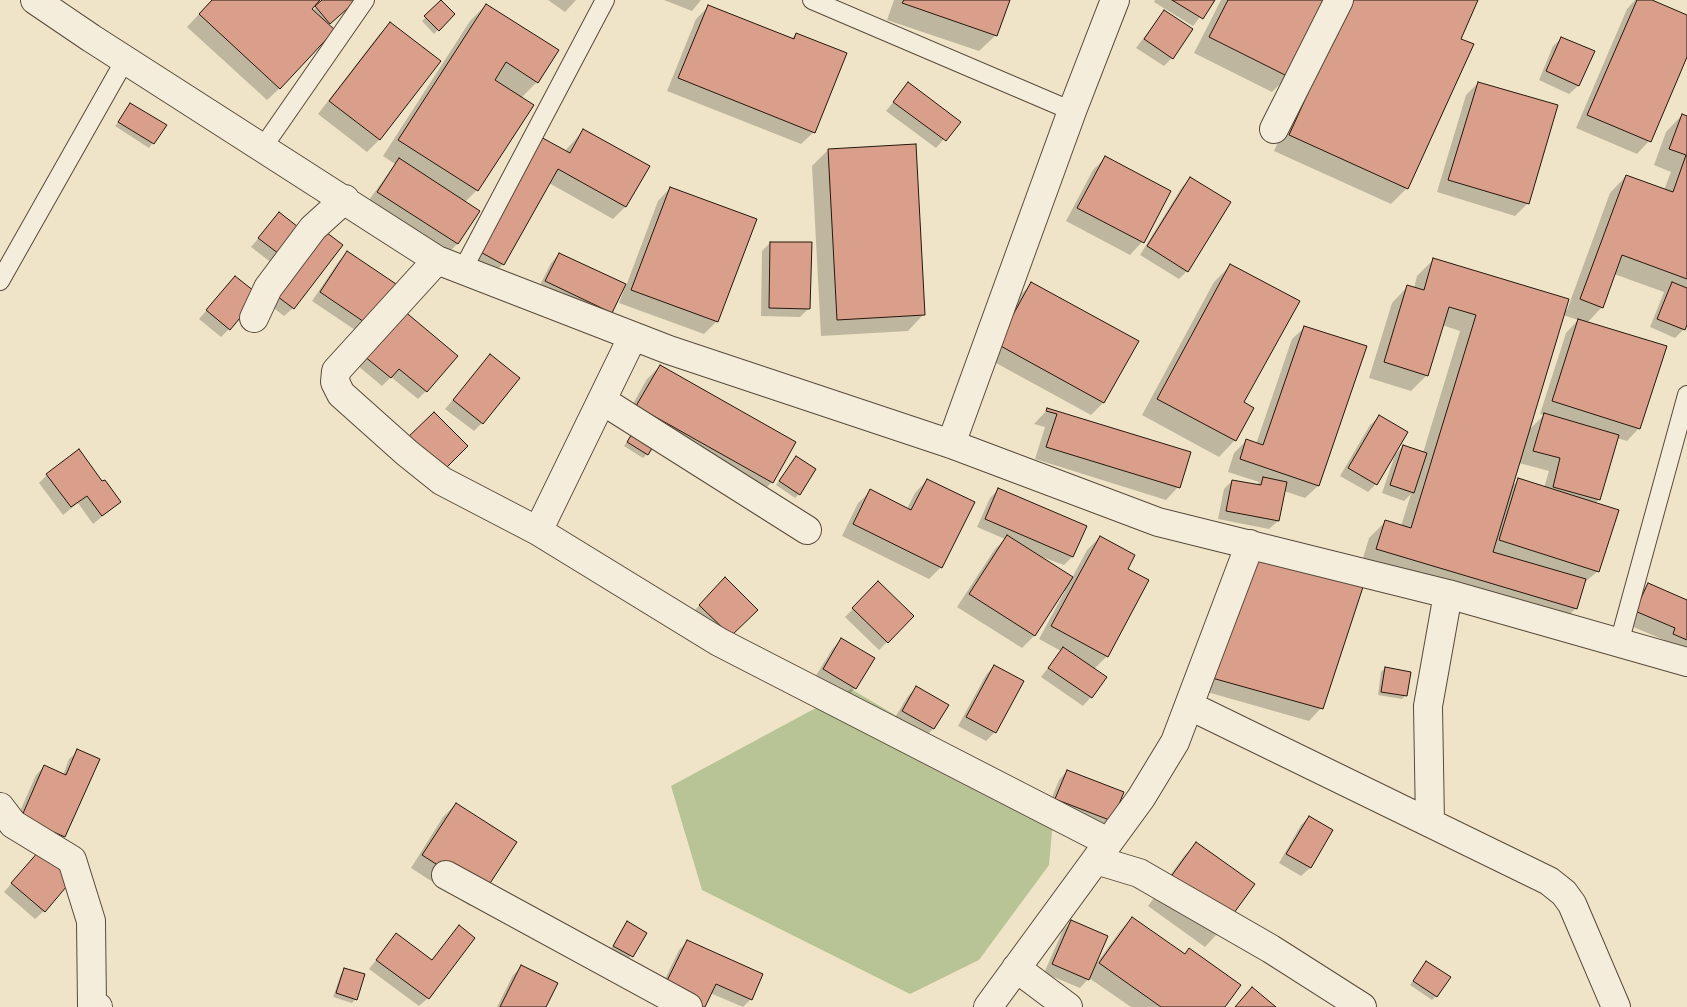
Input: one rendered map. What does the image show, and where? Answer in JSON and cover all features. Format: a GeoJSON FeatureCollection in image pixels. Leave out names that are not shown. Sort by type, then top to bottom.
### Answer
{"type":"FeatureCollection","features":[{"type":"Feature","properties":{"kind":"street"},"geometry":{"type":"LineString","coordinates":[[35,0],[125,60],[345,199],[437,260],[633,336],[951,444],[1158,522],[1448,594],[1687,662]]}},
{"type":"Feature","properties":{"kind":"street"},"geometry":{"type":"LineString","coordinates":[[951,444],[1072,111],[1115,0]]}},
{"type":"Feature","properties":{"kind":"street"},"geometry":{"type":"LineString","coordinates":[[1274,129],[1340,0]]}},
{"type":"Feature","properties":{"kind":"street"},"geometry":{"type":"LineString","coordinates":[[254,318],[268,288],[313,228],[345,199]]}},
{"type":"Feature","properties":{"kind":"street"},"geometry":{"type":"LineString","coordinates":[[437,260],[336,372],[335,382],[341,394],[442,481],[538,531],[719,642],[1102,851],[1271,949],[1362,1007]]}},
{"type":"Feature","properties":{"kind":"street"},"geometry":{"type":"LineString","coordinates":[[538,531],[633,336]]}},
{"type":"Feature","properties":{"kind":"street"},"geometry":{"type":"LineString","coordinates":[[603,401],[807,530]]}},
{"type":"Feature","properties":{"kind":"street"},"geometry":{"type":"LineString","coordinates":[[988,1007],[1141,798],[1175,742],[1250,544]]}},
{"type":"Feature","properties":{"kind":"street"},"geometry":{"type":"LineString","coordinates":[[1430,823],[1428,706],[1448,594]]}},
{"type":"Feature","properties":{"kind":"street"},"geometry":{"type":"LineString","coordinates":[[1190,706],[1549,881],[1564,893],[1579,919],[1616,1007]]}},
{"type":"Feature","properties":{"kind":"street"},"geometry":{"type":"LineString","coordinates":[[0,808],[13,824],[72,860],[91,921],[92,1006],[98,1007]]}},
{"type":"Feature","properties":{"kind":"street"},"geometry":{"type":"LineString","coordinates":[[446,875],[688,1007]]}},
{"type":"Feature","properties":{"kind":"street"},"geometry":{"type":"LineString","coordinates":[[1016,968],[1068,1007]]}},
{"type":"Feature","properties":{"kind":"lane"},"geometry":{"type":"LineString","coordinates":[[263,147],[365,0]]}},
{"type":"Feature","properties":{"kind":"lane"},"geometry":{"type":"LineString","coordinates":[[463,269],[605,0]]}},
{"type":"Feature","properties":{"kind":"lane"},"geometry":{"type":"LineString","coordinates":[[812,0],[1072,111]]}},
{"type":"Feature","properties":{"kind":"lane"},"geometry":{"type":"LineString","coordinates":[[0,281],[125,60]]}},
{"type":"Feature","properties":{"kind":"lane"},"geometry":{"type":"LineString","coordinates":[[1619,643],[1687,394]]}},
{"type":"Feature","properties":{"kind":"green space"},"geometry":{"type":"Polygon","coordinates":[[[851,689],[1054,809],[1049,865],[979,960],[910,994],[702,890],[671,786],[851,689]]]}},
{"type":"Feature","properties":{"kind":"building"},"geometry":{"type":"Polygon","coordinates":[[[212,0],[320,0],[312,9],[335,30],[280,89],[199,14],[212,0]]]}},
{"type":"Feature","properties":{"kind":"building"},"geometry":{"type":"Polygon","coordinates":[[[322,0],[357,0],[330,24],[315,6],[322,0]]]}},
{"type":"Feature","properties":{"kind":"building"},"geometry":{"type":"Polygon","coordinates":[[[441,0],[455,14],[439,31],[424,16],[441,0]]]}},
{"type":"Feature","properties":{"kind":"building"},"geometry":{"type":"Polygon","coordinates":[[[904,0],[1010,0],[997,36],[902,3],[904,0]]]}},
{"type":"Feature","properties":{"kind":"building"},"geometry":{"type":"Polygon","coordinates":[[[1172,0],[1215,0],[1203,19],[1172,0]]]}},
{"type":"Feature","properties":{"kind":"building"},"geometry":{"type":"Polygon","coordinates":[[[1228,0],[1328,0],[1289,77],[1209,37],[1228,0]]]}},
{"type":"Feature","properties":{"kind":"building"},"geometry":{"type":"Polygon","coordinates":[[[1350,0],[1478,0],[1461,39],[1474,44],[1408,189],[1289,135],[1350,0]]]}},
{"type":"Feature","properties":{"kind":"building"},"geometry":{"type":"Polygon","coordinates":[[[1637,0],[1652,0],[1687,15],[1687,57],[1651,142],[1587,115],[1637,0]]]}},
{"type":"Feature","properties":{"kind":"building"},"geometry":{"type":"Polygon","coordinates":[[[486,4],[559,50],[538,83],[506,62],[495,80],[534,105],[478,191],[398,140],[486,4]]]}},
{"type":"Feature","properties":{"kind":"building"},"geometry":{"type":"Polygon","coordinates":[[[708,5],[794,39],[796,33],[847,53],[815,133],[678,78],[708,5]]]}},
{"type":"Feature","properties":{"kind":"building"},"geometry":{"type":"Polygon","coordinates":[[[1164,10],[1193,29],[1173,59],[1144,39],[1164,10]]]}},
{"type":"Feature","properties":{"kind":"building"},"geometry":{"type":"Polygon","coordinates":[[[390,22],[441,61],[380,140],[329,101],[390,22]]]}},
{"type":"Feature","properties":{"kind":"building"},"geometry":{"type":"Polygon","coordinates":[[[1561,37],[1595,51],[1579,86],[1546,71],[1561,37]]]}},
{"type":"Feature","properties":{"kind":"building"},"geometry":{"type":"Polygon","coordinates":[[[908,82],[961,122],[946,141],[893,102],[908,82]]]}},
{"type":"Feature","properties":{"kind":"building"},"geometry":{"type":"Polygon","coordinates":[[[1478,82],[1558,105],[1529,204],[1448,180],[1478,82]]]}},
{"type":"Feature","properties":{"kind":"building"},"geometry":{"type":"Polygon","coordinates":[[[130,103],[167,125],[154,144],[118,122],[130,103]]]}},
{"type":"Feature","properties":{"kind":"building"},"geometry":{"type":"Polygon","coordinates":[[[1682,114],[1687,116],[1687,279],[1622,255],[1603,308],[1580,299],[1626,175],[1673,192],[1686,155],[1669,149],[1682,114]]]}},
{"type":"Feature","properties":{"kind":"building"},"geometry":{"type":"Polygon","coordinates":[[[583,129],[650,166],[626,207],[558,169],[504,265],[475,249],[539,136],[570,153],[583,129]]]}},
{"type":"Feature","properties":{"kind":"building"},"geometry":{"type":"Polygon","coordinates":[[[916,144],[925,315],[837,320],[828,149],[916,144]]]}},
{"type":"Feature","properties":{"kind":"building"},"geometry":{"type":"Polygon","coordinates":[[[1105,156],[1171,191],[1144,243],[1077,208],[1105,156]]]}},
{"type":"Feature","properties":{"kind":"building"},"geometry":{"type":"Polygon","coordinates":[[[399,158],[480,211],[458,244],[377,192],[399,158]]]}},
{"type":"Feature","properties":{"kind":"building"},"geometry":{"type":"Polygon","coordinates":[[[1190,177],[1231,202],[1188,272],[1147,246],[1190,177]]]}},
{"type":"Feature","properties":{"kind":"building"},"geometry":{"type":"Polygon","coordinates":[[[670,187],[757,219],[718,322],[631,290],[670,187]]]}},
{"type":"Feature","properties":{"kind":"building"},"geometry":{"type":"Polygon","coordinates":[[[279,212],[307,234],[287,260],[258,238],[279,212]]]}},
{"type":"Feature","properties":{"kind":"building"},"geometry":{"type":"Polygon","coordinates":[[[318,226],[343,245],[294,309],[269,290],[318,226]]]}},
{"type":"Feature","properties":{"kind":"building"},"geometry":{"type":"Polygon","coordinates":[[[770,242],[812,242],[810,309],[769,308],[770,242]]]}},
{"type":"Feature","properties":{"kind":"building"},"geometry":{"type":"Polygon","coordinates":[[[347,251],[402,288],[373,328],[320,292],[347,251]]]}},
{"type":"Feature","properties":{"kind":"building"},"geometry":{"type":"Polygon","coordinates":[[[559,253],[626,284],[612,313],[545,281],[559,253]]]}},
{"type":"Feature","properties":{"kind":"building"},"geometry":{"type":"Polygon","coordinates":[[[1433,258],[1569,299],[1493,552],[1586,579],[1577,609],[1376,549],[1385,520],[1411,528],[1476,315],[1449,307],[1428,376],[1384,362],[1407,285],[1424,290],[1433,258]]]}},
{"type":"Feature","properties":{"kind":"building"},"geometry":{"type":"Polygon","coordinates":[[[1230,264],[1300,301],[1244,402],[1254,408],[1236,441],[1157,399],[1230,264]]]}},
{"type":"Feature","properties":{"kind":"building"},"geometry":{"type":"Polygon","coordinates":[[[235,276],[259,295],[230,330],[206,310],[235,276]]]}},
{"type":"Feature","properties":{"kind":"building"},"geometry":{"type":"Polygon","coordinates":[[[1031,282],[1139,341],[1104,403],[997,344],[1031,282]]]}},
{"type":"Feature","properties":{"kind":"building"},"geometry":{"type":"Polygon","coordinates":[[[1672,282],[1687,288],[1687,325],[1685,330],[1657,319],[1672,282]]]}},
{"type":"Feature","properties":{"kind":"building"},"geometry":{"type":"Polygon","coordinates":[[[403,310],[458,356],[427,392],[399,369],[391,378],[364,356],[403,310]]]}},
{"type":"Feature","properties":{"kind":"building"},"geometry":{"type":"Polygon","coordinates":[[[1578,319],[1667,346],[1640,429],[1552,401],[1578,319]]]}},
{"type":"Feature","properties":{"kind":"building"},"geometry":{"type":"Polygon","coordinates":[[[1304,326],[1367,346],[1319,486],[1240,459],[1246,439],[1263,445],[1304,326]]]}},
{"type":"Feature","properties":{"kind":"building"},"geometry":{"type":"Polygon","coordinates":[[[490,354],[520,378],[483,424],[453,400],[490,354]]]}},
{"type":"Feature","properties":{"kind":"building"},"geometry":{"type":"Polygon","coordinates":[[[660,365],[796,442],[773,483],[636,406],[660,365]]]}},
{"type":"Feature","properties":{"kind":"building"},"geometry":{"type":"Polygon","coordinates":[[[1047,408],[1191,452],[1180,488],[1046,447],[1057,414],[1046,411],[1047,408]]]}},
{"type":"Feature","properties":{"kind":"building"},"geometry":{"type":"Polygon","coordinates":[[[434,412],[468,446],[439,475],[404,441],[434,412]]]}},
{"type":"Feature","properties":{"kind":"building"},"geometry":{"type":"Polygon","coordinates":[[[1544,413],[1619,435],[1600,500],[1553,487],[1560,458],[1533,451],[1544,413]]]}},
{"type":"Feature","properties":{"kind":"building"},"geometry":{"type":"Polygon","coordinates":[[[1379,415],[1408,432],[1377,485],[1348,468],[1379,415]]]}},
{"type":"Feature","properties":{"kind":"building"},"geometry":{"type":"Polygon","coordinates":[[[636,427],[657,440],[648,455],[627,442],[636,427]]]}},
{"type":"Feature","properties":{"kind":"building"},"geometry":{"type":"Polygon","coordinates":[[[1403,445],[1427,453],[1414,493],[1390,485],[1403,445]]]}},
{"type":"Feature","properties":{"kind":"building"},"geometry":{"type":"Polygon","coordinates":[[[79,449],[102,481],[105,480],[121,502],[102,516],[87,496],[71,507],[46,474],[79,449]]]}},
{"type":"Feature","properties":{"kind":"building"},"geometry":{"type":"Polygon","coordinates":[[[796,456],[816,469],[800,495],[779,481],[796,456]]]}},
{"type":"Feature","properties":{"kind":"building"},"geometry":{"type":"Polygon","coordinates":[[[1263,477],[1287,482],[1279,521],[1226,511],[1232,480],[1261,485],[1263,477]]]}},
{"type":"Feature","properties":{"kind":"building"},"geometry":{"type":"Polygon","coordinates":[[[1518,478],[1619,510],[1599,572],[1499,540],[1518,478]]]}},
{"type":"Feature","properties":{"kind":"building"},"geometry":{"type":"Polygon","coordinates":[[[927,479],[975,502],[942,568],[853,524],[870,489],[911,510],[927,479]]]}},
{"type":"Feature","properties":{"kind":"building"},"geometry":{"type":"Polygon","coordinates":[[[998,488],[1087,526],[1073,557],[985,519],[998,488]]]}},
{"type":"Feature","properties":{"kind":"building"},"geometry":{"type":"Polygon","coordinates":[[[1007,535],[1073,577],[1035,636],[969,594],[1007,535]]]}},
{"type":"Feature","properties":{"kind":"building"},"geometry":{"type":"Polygon","coordinates":[[[1100,536],[1135,555],[1128,569],[1149,580],[1108,657],[1051,626],[1100,536]]]}},
{"type":"Feature","properties":{"kind":"building"},"geometry":{"type":"Polygon","coordinates":[[[1252,558],[1363,587],[1323,709],[1212,678],[1252,558]]]}},
{"type":"Feature","properties":{"kind":"building"},"geometry":{"type":"Polygon","coordinates":[[[725,577],[758,610],[731,636],[699,605],[725,577]]]}},
{"type":"Feature","properties":{"kind":"building"},"geometry":{"type":"Polygon","coordinates":[[[878,581],[914,616],[888,643],[852,608],[878,581]]]}},
{"type":"Feature","properties":{"kind":"building"},"geometry":{"type":"Polygon","coordinates":[[[1648,583],[1687,600],[1687,640],[1673,634],[1675,628],[1635,611],[1648,583]]]}},
{"type":"Feature","properties":{"kind":"building"},"geometry":{"type":"Polygon","coordinates":[[[841,638],[875,658],[856,689],[823,669],[841,638]]]}},
{"type":"Feature","properties":{"kind":"building"},"geometry":{"type":"Polygon","coordinates":[[[1063,647],[1107,677],[1092,698],[1048,668],[1063,647]]]}},
{"type":"Feature","properties":{"kind":"building"},"geometry":{"type":"Polygon","coordinates":[[[994,665],[1024,681],[996,733],[966,717],[994,665]]]}},
{"type":"Feature","properties":{"kind":"building"},"geometry":{"type":"Polygon","coordinates":[[[1385,667],[1411,672],[1407,696],[1381,692],[1385,667]]]}},
{"type":"Feature","properties":{"kind":"building"},"geometry":{"type":"Polygon","coordinates":[[[916,686],[949,705],[934,729],[902,711],[916,686]]]}},
{"type":"Feature","properties":{"kind":"building"},"geometry":{"type":"Polygon","coordinates":[[[77,749],[100,759],[65,837],[21,818],[44,765],[66,775],[77,749]]]}},
{"type":"Feature","properties":{"kind":"building"},"geometry":{"type":"Polygon","coordinates":[[[1067,770],[1124,792],[1112,821],[1055,799],[1067,770]]]}},
{"type":"Feature","properties":{"kind":"building"},"geometry":{"type":"Polygon","coordinates":[[[456,803],[517,842],[483,894],[422,855],[456,803]]]}},
{"type":"Feature","properties":{"kind":"building"},"geometry":{"type":"Polygon","coordinates":[[[1309,816],[1333,830],[1311,868],[1286,854],[1309,816]]]}},
{"type":"Feature","properties":{"kind":"building"},"geometry":{"type":"Polygon","coordinates":[[[1196,842],[1255,884],[1218,935],[1159,893],[1196,842]]]}},
{"type":"Feature","properties":{"kind":"building"},"geometry":{"type":"Polygon","coordinates":[[[39,851],[72,880],[45,912],[11,883],[39,851]]]}},
{"type":"Feature","properties":{"kind":"building"},"geometry":{"type":"Polygon","coordinates":[[[1132,917],[1185,954],[1189,948],[1241,985],[1225,1007],[1161,1007],[1099,963],[1132,917]]]}},
{"type":"Feature","properties":{"kind":"building"},"geometry":{"type":"Polygon","coordinates":[[[1071,920],[1108,936],[1089,980],[1052,964],[1071,920]]]}},
{"type":"Feature","properties":{"kind":"building"},"geometry":{"type":"Polygon","coordinates":[[[627,921],[647,933],[633,957],[613,946],[627,921]]]}},
{"type":"Feature","properties":{"kind":"building"},"geometry":{"type":"Polygon","coordinates":[[[459,925],[475,938],[429,999],[376,960],[396,933],[432,960],[459,925]]]}},
{"type":"Feature","properties":{"kind":"building"},"geometry":{"type":"Polygon","coordinates":[[[687,940],[763,974],[752,1000],[716,984],[705,1007],[687,1007],[660,995],[687,940]]]}},
{"type":"Feature","properties":{"kind":"building"},"geometry":{"type":"Polygon","coordinates":[[[1426,961],[1451,977],[1437,997],[1413,981],[1426,961]]]}},
{"type":"Feature","properties":{"kind":"building"},"geometry":{"type":"Polygon","coordinates":[[[521,965],[558,983],[546,1007],[500,1007],[521,965]]]}},
{"type":"Feature","properties":{"kind":"building"},"geometry":{"type":"Polygon","coordinates":[[[344,968],[365,974],[357,1000],[336,993],[344,968]]]}},
{"type":"Feature","properties":{"kind":"building"},"geometry":{"type":"Polygon","coordinates":[[[1252,987],[1276,1007],[1235,1007],[1252,987]]]}}]}
